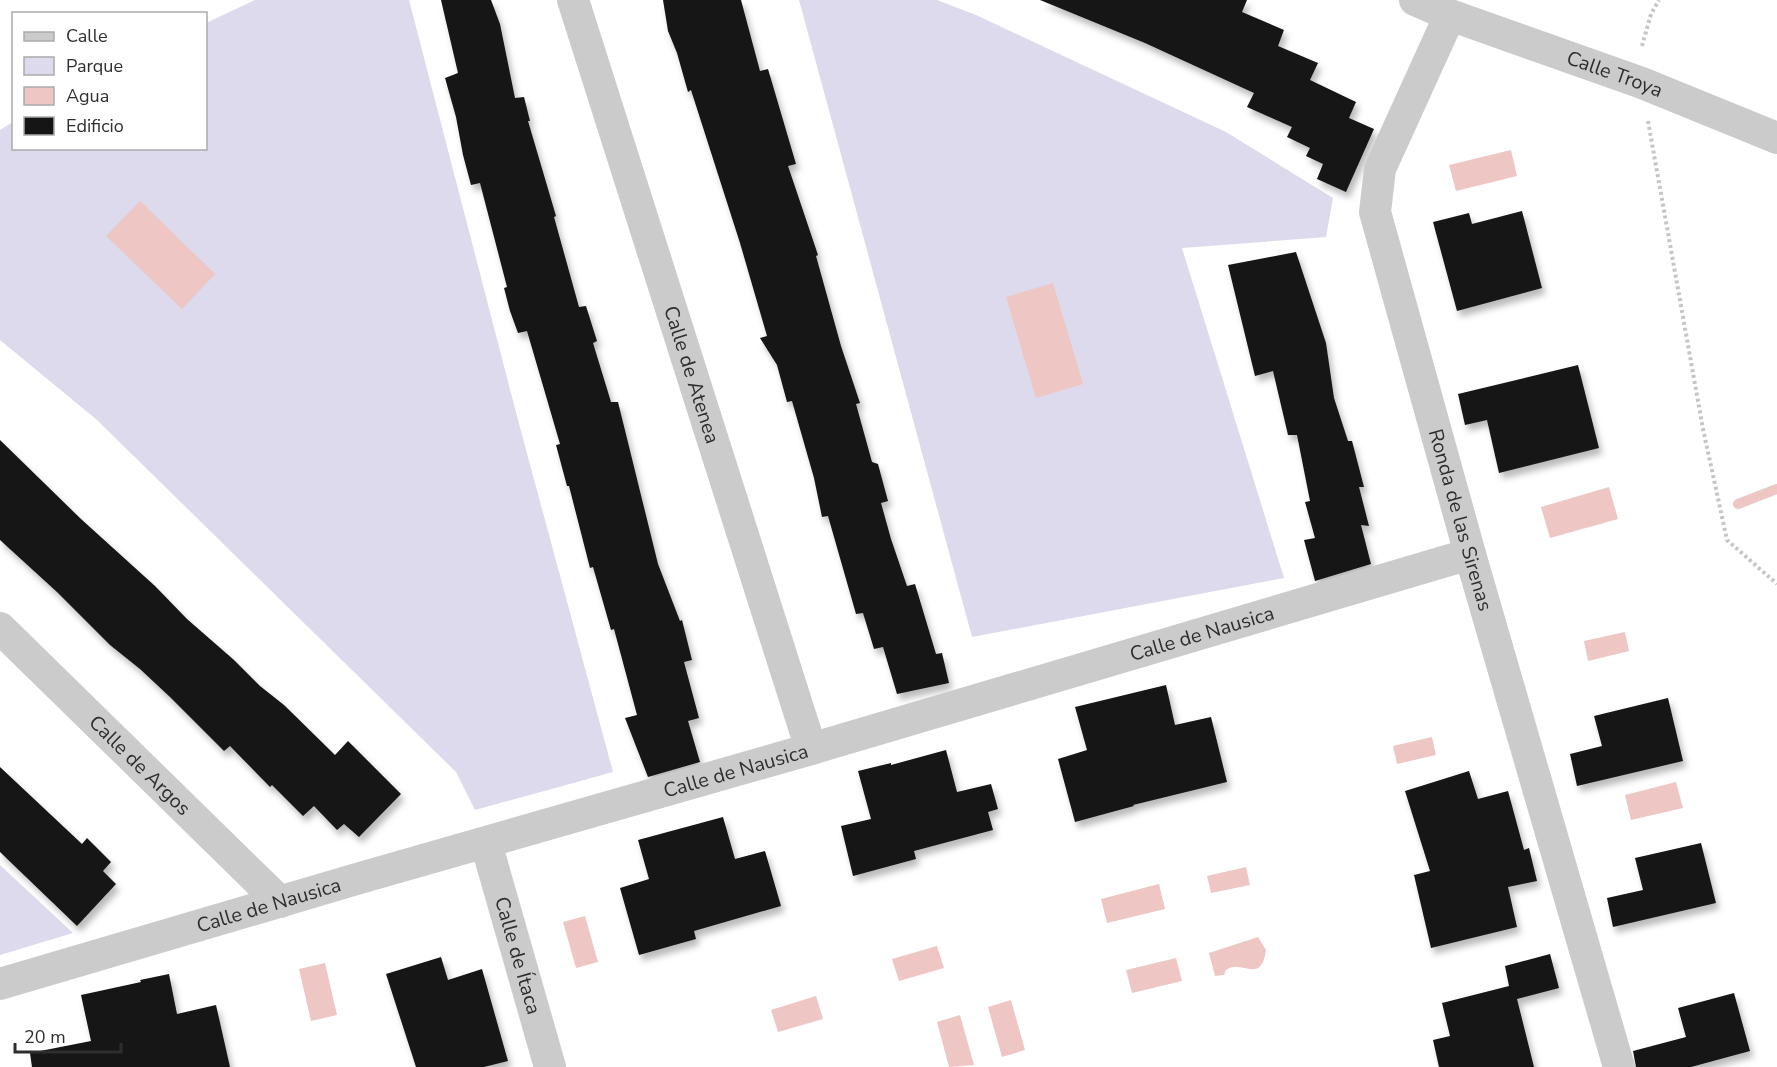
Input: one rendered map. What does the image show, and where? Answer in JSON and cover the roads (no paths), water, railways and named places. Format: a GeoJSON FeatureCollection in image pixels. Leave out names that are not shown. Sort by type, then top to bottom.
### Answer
{"type":"FeatureCollection","features":[{"type":"Feature","properties":{"kind":"street","name":"Calle de Atenea"},"geometry":{"type":"LineString","coordinates":[[573,0],[812,749]]}},
{"type":"Feature","properties":{"kind":"street"},"geometry":{"type":"LineString","coordinates":[[1414,0],[1450,15]]}},
{"type":"Feature","properties":{"kind":"street","name":"Calle Troya"},"geometry":{"type":"LineString","coordinates":[[1450,15],[1642,83],[1777,138]]}},
{"type":"Feature","properties":{"kind":"street","name":"Ronda de las Sirenas"},"geometry":{"type":"LineString","coordinates":[[1450,15],[1380,169],[1375,212],[1470,554],[1619,1067]]}},
{"type":"Feature","properties":{"kind":"street","name":"Calle de Nausica"},"geometry":{"type":"LineString","coordinates":[[0,984],[812,749],[1470,554]]}},
{"type":"Feature","properties":{"kind":"street","name":"Calle de Argos"},"geometry":{"type":"LineString","coordinates":[[0,628],[280,902]]}},
{"type":"Feature","properties":{"kind":"street","name":"Calle de Ítaca"},"geometry":{"type":"LineString","coordinates":[[486,843],[550,1067]]}},
{"type":"Feature","properties":{"kind":"water"},"geometry":{"type":"Polygon","coordinates":[[[1511,150],[1517,176],[1456,191],[1449,165],[1511,150]]]}},
{"type":"Feature","properties":{"kind":"water"},"geometry":{"type":"Polygon","coordinates":[[[140,201],[215,274],[182,309],[106,236],[140,201]]]}},
{"type":"Feature","properties":{"kind":"water"},"geometry":{"type":"Polygon","coordinates":[[[1053,283],[1083,384],[1036,398],[1006,297],[1053,283]]]}},
{"type":"Feature","properties":{"kind":"water"},"geometry":{"type":"Polygon","coordinates":[[[1609,487],[1618,519],[1550,538],[1541,507],[1609,487]]]}},
{"type":"Feature","properties":{"kind":"water"},"geometry":{"type":"Polygon","coordinates":[[[1625,632],[1629,651],[1588,661],[1584,641],[1625,632]]]}},
{"type":"Feature","properties":{"kind":"water"},"geometry":{"type":"Polygon","coordinates":[[[1432,737],[1436,755],[1397,764],[1393,746],[1432,737]]]}},
{"type":"Feature","properties":{"kind":"water"},"geometry":{"type":"Polygon","coordinates":[[[1676,782],[1683,808],[1631,820],[1625,795],[1676,782]]]}},
{"type":"Feature","properties":{"kind":"water"},"geometry":{"type":"Polygon","coordinates":[[[1246,867],[1250,885],[1211,893],[1207,876],[1246,867]]]}},
{"type":"Feature","properties":{"kind":"water"},"geometry":{"type":"Polygon","coordinates":[[[1159,884],[1165,909],[1107,923],[1101,899],[1159,884]]]}},
{"type":"Feature","properties":{"kind":"water"},"geometry":{"type":"Polygon","coordinates":[[[585,916],[598,962],[576,968],[563,922],[585,916]]]}},
{"type":"Feature","properties":{"kind":"water"},"geometry":{"type":"Polygon","coordinates":[[[1258,937],[1266,950],[1260,967],[1250,969],[1232,967],[1226,970],[1224,975],[1215,976],[1209,953],[1258,937]]]}},
{"type":"Feature","properties":{"kind":"water"},"geometry":{"type":"Polygon","coordinates":[[[937,946],[944,968],[899,981],[892,959],[937,946]]]}},
{"type":"Feature","properties":{"kind":"water"},"geometry":{"type":"Polygon","coordinates":[[[1176,958],[1182,981],[1132,993],[1126,970],[1176,958]]]}},
{"type":"Feature","properties":{"kind":"water"},"geometry":{"type":"Polygon","coordinates":[[[325,963],[337,1015],[311,1021],[299,969],[325,963]]]}},
{"type":"Feature","properties":{"kind":"water"},"geometry":{"type":"Polygon","coordinates":[[[816,996],[823,1019],[778,1032],[771,1010],[816,996]]]}},
{"type":"Feature","properties":{"kind":"water"},"geometry":{"type":"Polygon","coordinates":[[[1011,1000],[1025,1050],[1002,1057],[988,1007],[1011,1000]]]}},
{"type":"Feature","properties":{"kind":"water"},"geometry":{"type":"Polygon","coordinates":[[[960,1015],[974,1065],[949,1067],[937,1022],[960,1015]]]}},
{"type":"Feature","properties":{"kind":"waterway"},"geometry":{"type":"LineString","coordinates":[[1738,504],[1777,489]]}}]}
